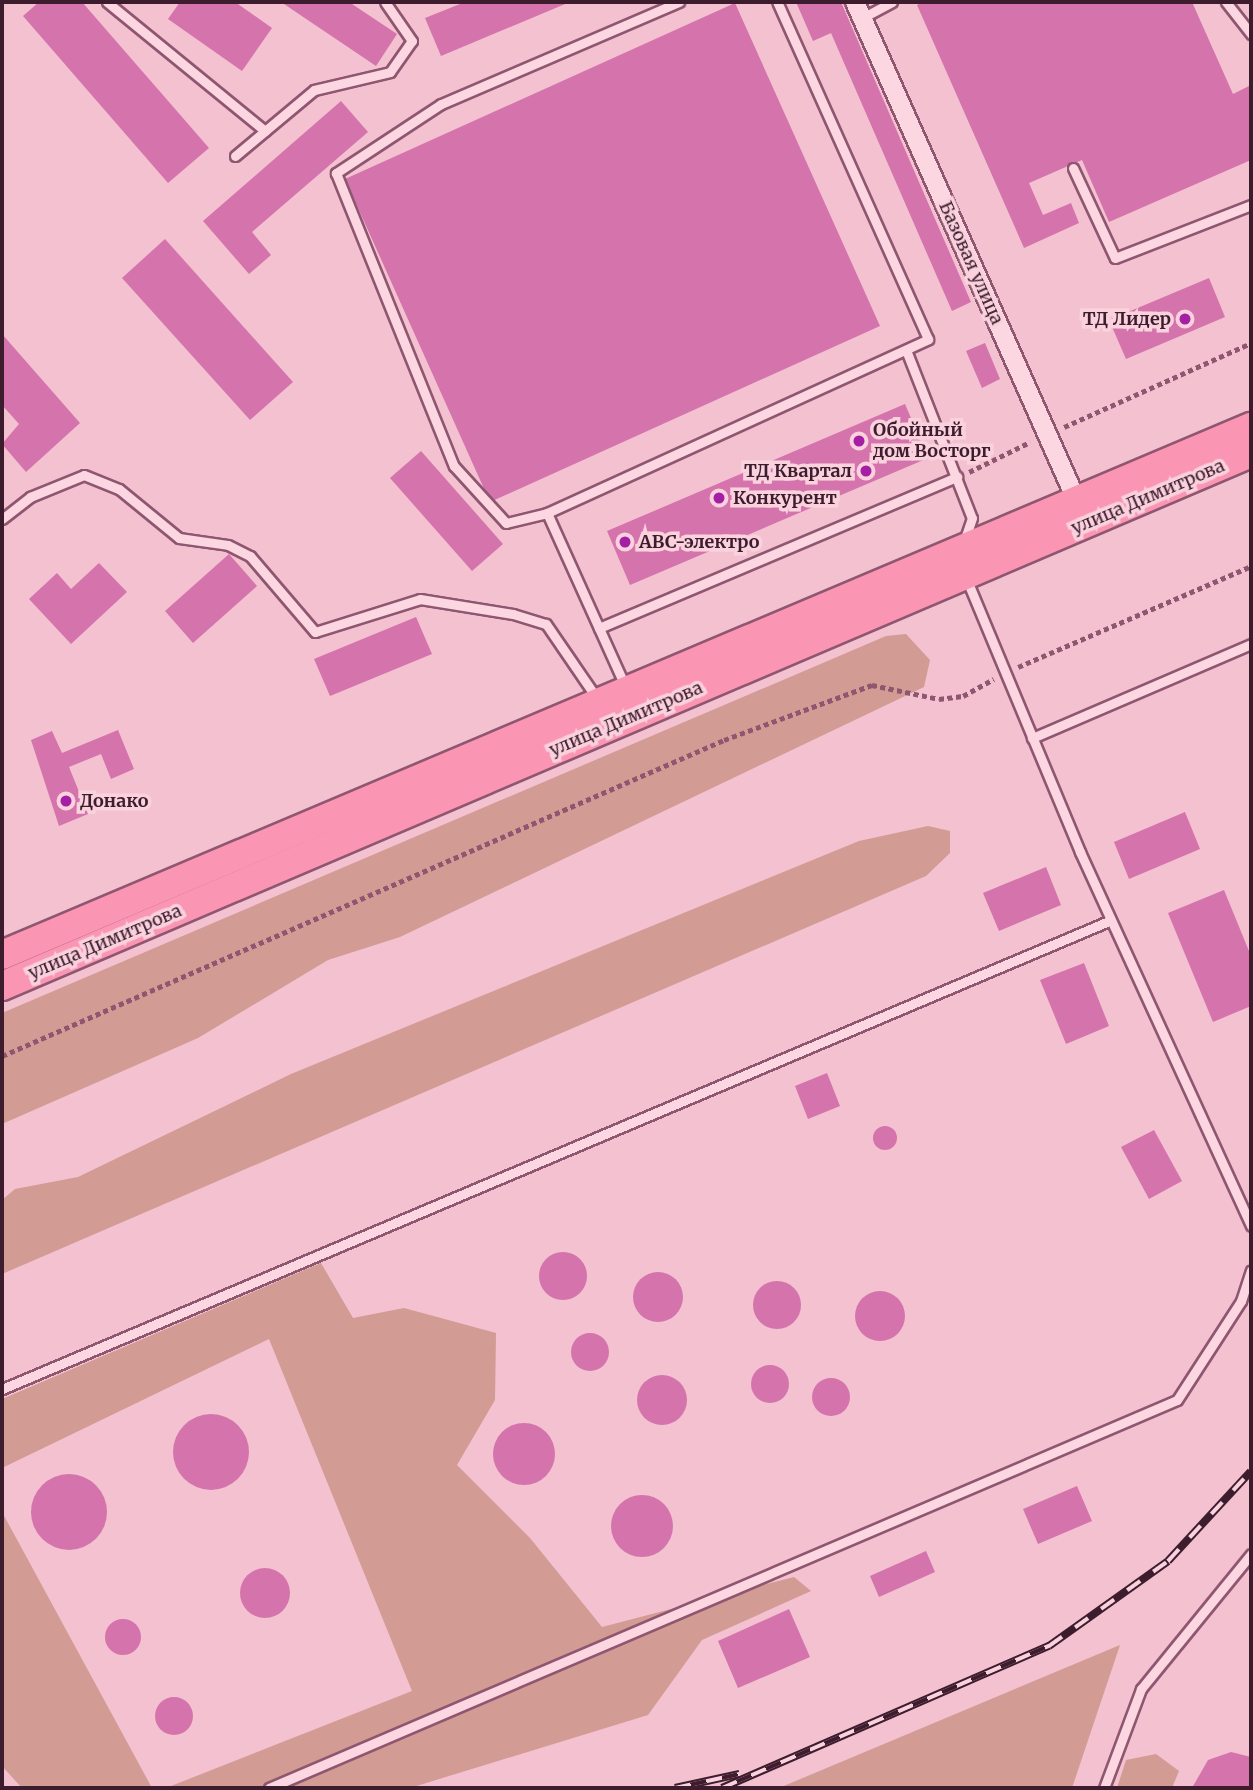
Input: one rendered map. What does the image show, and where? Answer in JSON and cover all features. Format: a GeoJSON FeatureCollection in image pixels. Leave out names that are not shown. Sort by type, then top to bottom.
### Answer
{"type":"FeatureCollection","features":[{"type":"Feature","properties":{"kind":"main road","name":"улица Димитрова"},"geometry":{"type":"LineString","coordinates":[[2,986],[1082,513],[1251,427]]}},
{"type":"Feature","properties":{"kind":"main road","name":"улица Димитрова"},"geometry":{"type":"LineString","coordinates":[[1082,513],[1251,453]]}},
{"type":"Feature","properties":{"kind":"main road","name":"улица Димитрова"},"geometry":{"type":"LineString","coordinates":[[2,955],[628,692],[962,566]]}},
{"type":"Feature","properties":{"kind":"street","name":"Базовая улица"},"geometry":{"type":"LineString","coordinates":[[858,10],[1082,513]]}},
{"type":"Feature","properties":{"kind":"lane"},"geometry":{"type":"LineString","coordinates":[[107,2],[265,131]]}},
{"type":"Feature","properties":{"kind":"lane"},"geometry":{"type":"LineString","coordinates":[[235,156],[314,90],[390,72],[412,41],[385,2]]}},
{"type":"Feature","properties":{"kind":"lane"},"geometry":{"type":"LineString","coordinates":[[679,2],[441,104],[336,173],[454,466],[506,523],[547,513],[928,339],[776,2]]}},
{"type":"Feature","properties":{"kind":"lane"},"geometry":{"type":"LineString","coordinates":[[858,10],[892,2]]}},
{"type":"Feature","properties":{"kind":"lane"},"geometry":{"type":"LineString","coordinates":[[1226,2],[1251,34]]}},
{"type":"Feature","properties":{"kind":"lane"},"geometry":{"type":"LineString","coordinates":[[1073,168],[1115,258],[1251,205]]}},
{"type":"Feature","properties":{"kind":"lane"},"geometry":{"type":"LineString","coordinates":[[906,350],[972,518],[962,566],[1004,673],[1111,920],[1251,1227]]}},
{"type":"Feature","properties":{"kind":"lane"},"geometry":{"type":"LineString","coordinates":[[2,519],[30,497],[84,475],[119,489],[179,538],[228,545],[250,556],[315,632],[420,599],[546,624],[601,705]]}},
{"type":"Feature","properties":{"kind":"lane"},"geometry":{"type":"LineString","coordinates":[[599,628],[957,477]]}},
{"type":"Feature","properties":{"kind":"lane"},"geometry":{"type":"LineString","coordinates":[[547,513],[628,692]]}},
{"type":"Feature","properties":{"kind":"lane"},"geometry":{"type":"LineString","coordinates":[[1032,738],[1251,644]]}},
{"type":"Feature","properties":{"kind":"lane"},"geometry":{"type":"LineString","coordinates":[[2,1389],[1111,920]]}},
{"type":"Feature","properties":{"kind":"lane"},"geometry":{"type":"LineString","coordinates":[[269,1788],[1177,1400],[1241,1301],[1251,1271]]}},
{"type":"Feature","properties":{"kind":"lane"},"geometry":{"type":"LineString","coordinates":[[1104,1788],[1141,1689],[1251,1554]]}},
{"type":"Feature","properties":{"kind":"path"},"geometry":{"type":"LineString","coordinates":[[957,477],[1251,343]]}},
{"type":"Feature","properties":{"kind":"path"},"geometry":{"type":"LineString","coordinates":[[2,1056],[724,740],[872,685],[939,699],[963,696],[1004,673],[1251,566]]}},
{"type":"Feature","properties":{"kind":"shaded area"},"geometry":{"type":"Polygon","coordinates":[[[906,634],[930,660],[924,687],[400,937],[328,960],[198,1038],[2,1124],[2,1013],[886,636],[906,634]]]}},
{"type":"Feature","properties":{"kind":"shaded area"},"geometry":{"type":"Polygon","coordinates":[[[928,826],[950,831],[950,853],[926,876],[2,1274],[2,1200],[15,1189],[78,1177],[291,1074],[859,841],[928,826]]]}},
{"type":"Feature","properties":{"kind":"shaded area"},"geometry":{"type":"Polygon","coordinates":[[[321,1263],[353,1318],[404,1308],[496,1333],[495,1400],[457,1465],[530,1538],[602,1627],[794,1577],[811,1591],[702,1640],[648,1715],[410,1788],[166,1788],[412,1691],[269,1339],[2,1468],[2,1399],[321,1263]]]}},
{"type":"Feature","properties":{"kind":"shaded area"},"geometry":{"type":"Polygon","coordinates":[[[2,1512],[152,1788],[22,1788],[2,1766],[2,1512]]]}},
{"type":"Feature","properties":{"kind":"shaded area"},"geometry":{"type":"Polygon","coordinates":[[[1120,1645],[1072,1788],[779,1788],[1120,1645]]]}},
{"type":"Feature","properties":{"kind":"shaded area"},"geometry":{"type":"Polygon","coordinates":[[[1156,1754],[1179,1771],[1172,1788],[1117,1788],[1126,1760],[1156,1754]]]}},
{"type":"Feature","properties":{"kind":"building"},"geometry":{"type":"Polygon","coordinates":[[[39,2],[82,2],[209,148],[168,183],[23,16],[39,2]]]}},
{"type":"Feature","properties":{"kind":"building"},"geometry":{"type":"Polygon","coordinates":[[[180,2],[235,2],[272,28],[242,71],[168,19],[180,2]]]}},
{"type":"Feature","properties":{"kind":"building"},"geometry":{"type":"Polygon","coordinates":[[[281,2],[349,2],[397,34],[376,66],[281,2]]]}},
{"type":"Feature","properties":{"kind":"building"},"geometry":{"type":"Polygon","coordinates":[[[465,2],[570,2],[441,56],[425,18],[465,2]]]}},
{"type":"Feature","properties":{"kind":"building"},"geometry":{"type":"Polygon","coordinates":[[[796,2],[841,2],[971,302],[952,311],[831,33],[813,41],[796,2]]]}},
{"type":"Feature","properties":{"kind":"building"},"geometry":{"type":"Polygon","coordinates":[[[923,2],[1192,2],[1233,94],[1251,85],[1251,160],[1109,222],[1082,160],[1029,183],[1043,215],[1071,203],[1079,223],[1024,248],[917,5],[923,2]]]}},
{"type":"Feature","properties":{"kind":"building"},"geometry":{"type":"Polygon","coordinates":[[[735,3],[880,326],[490,502],[345,179],[735,3]]]}},
{"type":"Feature","properties":{"kind":"building"},"geometry":{"type":"Polygon","coordinates":[[[341,101],[368,132],[252,232],[271,255],[249,274],[203,221],[341,101]]]}},
{"type":"Feature","properties":{"kind":"building"},"geometry":{"type":"Polygon","coordinates":[[[165,239],[293,382],[250,420],[122,278],[165,239]]]}},
{"type":"Feature","properties":{"kind":"building"},"geometry":{"type":"Polygon","coordinates":[[[1209,278],[1225,317],[1126,359],[1109,320],[1209,278]]]}},
{"type":"Feature","properties":{"kind":"building"},"geometry":{"type":"Polygon","coordinates":[[[2,334],[80,423],[26,472],[2,444],[19,424],[2,405],[2,334]]]}},
{"type":"Feature","properties":{"kind":"building"},"geometry":{"type":"Polygon","coordinates":[[[985,343],[1000,379],[982,388],[966,351],[985,343]]]}},
{"type":"Feature","properties":{"kind":"building"},"geometry":{"type":"Polygon","coordinates":[[[905,404],[928,458],[630,585],[607,531],[905,404]]]}},
{"type":"Feature","properties":{"kind":"building"},"geometry":{"type":"Polygon","coordinates":[[[421,451],[503,544],[472,571],[390,478],[421,451]]]}},
{"type":"Feature","properties":{"kind":"building"},"geometry":{"type":"Polygon","coordinates":[[[229,554],[257,586],[193,643],[165,611],[229,554]]]}},
{"type":"Feature","properties":{"kind":"building"},"geometry":{"type":"Polygon","coordinates":[[[99,563],[127,592],[71,644],[29,599],[57,573],[71,589],[99,563]]]}},
{"type":"Feature","properties":{"kind":"building"},"geometry":{"type":"Polygon","coordinates":[[[416,617],[432,654],[330,696],[314,659],[416,617]]]}},
{"type":"Feature","properties":{"kind":"building"},"geometry":{"type":"Polygon","coordinates":[[[118,730],[134,769],[111,779],[101,754],[69,767],[88,814],[59,826],[31,740],[52,731],[62,753],[118,730]]]}},
{"type":"Feature","properties":{"kind":"building"},"geometry":{"type":"Polygon","coordinates":[[[1185,812],[1200,849],[1129,879],[1114,842],[1185,812]]]}},
{"type":"Feature","properties":{"kind":"building"},"geometry":{"type":"Polygon","coordinates":[[[1046,867],[1061,905],[999,931],[983,893],[1046,867]]]}},
{"type":"Feature","properties":{"kind":"building"},"geometry":{"type":"Polygon","coordinates":[[[1224,890],[1251,956],[1251,1006],[1213,1022],[1168,913],[1224,890]]]}},
{"type":"Feature","properties":{"kind":"building"},"geometry":{"type":"Polygon","coordinates":[[[1084,963],[1109,1026],[1066,1044],[1040,980],[1084,963]]]}},
{"type":"Feature","properties":{"kind":"building"},"geometry":{"type":"Polygon","coordinates":[[[827,1073],[840,1106],[808,1119],[795,1086],[827,1073]]]}},
{"type":"Feature","properties":{"kind":"building"},"geometry":{"type":"Polygon","coordinates":[[[885,1126],[896,1133],[897,1138],[890,1149],[885,1150],[874,1143],[873,1138],[880,1127],[885,1126]]]}},
{"type":"Feature","properties":{"kind":"building"},"geometry":{"type":"Polygon","coordinates":[[[1154,1130],[1182,1181],[1149,1199],[1121,1147],[1154,1130]]]}},
{"type":"Feature","properties":{"kind":"building"},"geometry":{"type":"Polygon","coordinates":[[[563,1252],[580,1259],[587,1276],[580,1293],[563,1300],[546,1293],[539,1276],[546,1259],[563,1252]]]}},
{"type":"Feature","properties":{"kind":"building"},"geometry":{"type":"Polygon","coordinates":[[[648,1273],[668,1273],[682,1287],[682,1307],[668,1321],[648,1321],[634,1307],[634,1287],[648,1273]]]}},
{"type":"Feature","properties":{"kind":"building"},"geometry":{"type":"Polygon","coordinates":[[[777,1281],[786,1282],[794,1288],[800,1296],[800,1314],[794,1322],[786,1328],[777,1329],[768,1328],[760,1322],[754,1314],[753,1305],[754,1296],[760,1288],[768,1282],[777,1281]]]}},
{"type":"Feature","properties":{"kind":"building"},"geometry":{"type":"Polygon","coordinates":[[[880,1291],[898,1298],[905,1316],[898,1334],[880,1341],[862,1334],[855,1316],[862,1298],[880,1291]]]}},
{"type":"Feature","properties":{"kind":"building"},"geometry":{"type":"Polygon","coordinates":[[[590,1333],[603,1339],[609,1352],[603,1365],[590,1371],[577,1365],[571,1352],[577,1339],[590,1333]]]}},
{"type":"Feature","properties":{"kind":"building"},"geometry":{"type":"Polygon","coordinates":[[[770,1365],[783,1371],[789,1384],[783,1397],[770,1403],[757,1397],[751,1384],[757,1371],[770,1365]]]}},
{"type":"Feature","properties":{"kind":"building"},"geometry":{"type":"Polygon","coordinates":[[[662,1375],[679,1383],[687,1400],[679,1417],[662,1425],[645,1417],[637,1400],[645,1383],[662,1375]]]}},
{"type":"Feature","properties":{"kind":"building"},"geometry":{"type":"Polygon","coordinates":[[[831,1378],[844,1384],[850,1397],[844,1410],[831,1416],[818,1410],[812,1397],[818,1384],[831,1378]]]}},
{"type":"Feature","properties":{"kind":"building"},"geometry":{"type":"Polygon","coordinates":[[[204,1414],[218,1414],[232,1420],[243,1431],[249,1452],[246,1467],[238,1479],[218,1490],[204,1490],[190,1484],[179,1473],[173,1459],[173,1445],[179,1431],[190,1420],[204,1414]]]}},
{"type":"Feature","properties":{"kind":"building"},"geometry":{"type":"Polygon","coordinates":[[[524,1423],[546,1432],[555,1454],[546,1476],[524,1485],[502,1476],[493,1454],[502,1432],[524,1423]]]}},
{"type":"Feature","properties":{"kind":"building"},"geometry":{"type":"Polygon","coordinates":[[[62,1474],[76,1474],[90,1480],[101,1491],[107,1512],[104,1527],[96,1539],[76,1550],[62,1550],[48,1544],[37,1533],[31,1519],[31,1505],[37,1491],[48,1480],[62,1474]]]}},
{"type":"Feature","properties":{"kind":"building"},"geometry":{"type":"Polygon","coordinates":[[[1077,1486],[1092,1521],[1038,1544],[1023,1509],[1077,1486]]]}},
{"type":"Feature","properties":{"kind":"building"},"geometry":{"type":"Polygon","coordinates":[[[642,1495],[664,1504],[673,1526],[664,1548],[642,1557],[620,1548],[611,1526],[620,1504],[642,1495]]]}},
{"type":"Feature","properties":{"kind":"building"},"geometry":{"type":"Polygon","coordinates":[[[926,1551],[935,1572],[879,1597],[870,1576],[926,1551]]]}},
{"type":"Feature","properties":{"kind":"building"},"geometry":{"type":"Polygon","coordinates":[[[265,1568],[282,1576],[290,1593],[282,1610],[265,1618],[248,1610],[240,1593],[248,1576],[265,1568]]]}},
{"type":"Feature","properties":{"kind":"building"},"geometry":{"type":"Polygon","coordinates":[[[789,1609],[810,1657],[738,1688],[718,1641],[789,1609]]]}},
{"type":"Feature","properties":{"kind":"building"},"geometry":{"type":"Polygon","coordinates":[[[123,1619],[136,1624],[141,1637],[136,1650],[123,1655],[110,1650],[105,1637],[110,1624],[123,1619]]]}},
{"type":"Feature","properties":{"kind":"building"},"geometry":{"type":"Polygon","coordinates":[[[174,1697],[187,1703],[193,1716],[187,1729],[174,1735],[161,1729],[155,1716],[161,1703],[174,1697]]]}},
{"type":"Feature","properties":{"kind":"building"},"geometry":{"type":"Polygon","coordinates":[[[1231,1752],[1251,1757],[1251,1788],[1192,1788],[1208,1760],[1231,1752]]]}},
{"type":"Feature","properties":{"kind":"railway"},"geometry":{"type":"LineString","coordinates":[[722,1788],[1049,1646],[1168,1561],[1251,1471]]}},
{"type":"Feature","properties":{"kind":"railway"},"geometry":{"type":"LineString","coordinates":[[675,1788],[739,1774]]}},
{"type":"Feature","properties":{"kind":"place","name":"ТД Лидер"},"geometry":{"type":"Point","coordinates":[1185,319]}},
{"type":"Feature","properties":{"kind":"place","name":"Обойный дом Восторг"},"geometry":{"type":"Point","coordinates":[859,441]}},
{"type":"Feature","properties":{"kind":"place","name":"ТД Квартал"},"geometry":{"type":"Point","coordinates":[866,471]}},
{"type":"Feature","properties":{"kind":"place","name":"Конкурент"},"geometry":{"type":"Point","coordinates":[719,498]}},
{"type":"Feature","properties":{"kind":"place","name":"АВС-электро"},"geometry":{"type":"Point","coordinates":[625,542]}},
{"type":"Feature","properties":{"kind":"place","name":"Донако"},"geometry":{"type":"Point","coordinates":[66,801]}}]}
